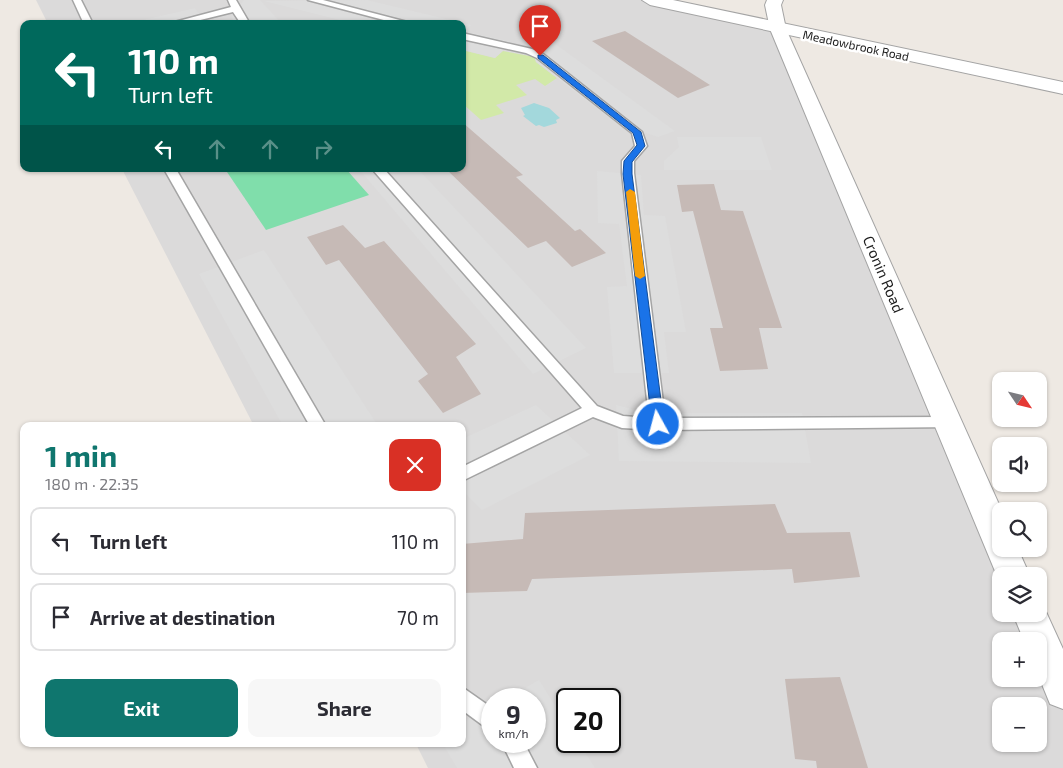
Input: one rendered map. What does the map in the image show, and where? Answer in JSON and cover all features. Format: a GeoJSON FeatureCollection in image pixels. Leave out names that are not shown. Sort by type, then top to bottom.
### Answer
{"type":"FeatureCollection","features":[{"type":"Feature","properties":{"kind":"street","name":"Meadowbrook Road"},"geometry":{"type":"LineString","coordinates":[[650,0],[778,29],[1063,88]]}},
{"type":"Feature","properties":{"kind":"street","name":"Cronin Road"},"geometry":{"type":"LineString","coordinates":[[775,0],[773,5],[778,29],[992,524]]}},
{"type":"Feature","properties":{"kind":"street"},"geometry":{"type":"LineString","coordinates":[[1033,622],[1063,691]]}},
{"type":"Feature","properties":{"kind":"lane"},"geometry":{"type":"LineString","coordinates":[[77,0],[87,20]]}},
{"type":"Feature","properties":{"kind":"lane"},"geometry":{"type":"LineString","coordinates":[[312,0],[394,20]]}},
{"type":"Feature","properties":{"kind":"lane"},"geometry":{"type":"LineString","coordinates":[[183,20],[233,4],[243,20]]}},
{"type":"Feature","properties":{"kind":"lane"},"geometry":{"type":"LineString","coordinates":[[466,37],[528,51],[540,56],[637,132],[641,146],[628,161],[628,174],[658,424]]}},
{"type":"Feature","properties":{"kind":"lane"},"geometry":{"type":"LineString","coordinates":[[172,172],[316,422]]}},
{"type":"Feature","properties":{"kind":"lane"},"geometry":{"type":"LineString","coordinates":[[381,172],[592,410],[622,422],[658,424],[949,424]]}},
{"type":"Feature","properties":{"kind":"lane"},"geometry":{"type":"LineString","coordinates":[[466,473],[592,410]]}},
{"type":"Feature","properties":{"kind":"lane"},"geometry":{"type":"LineString","coordinates":[[466,700],[481,712]]}},
{"type":"Feature","properties":{"kind":"lane"},"geometry":{"type":"LineString","coordinates":[[518,753],[526,768]]}},
{"type":"Feature","properties":{"kind":"shaded area"},"geometry":{"type":"Polygon","coordinates":[[[36,0],[647,0],[778,29],[992,525],[992,557],[1006,557],[1010,567],[992,567],[992,622],[1033,622],[1038,632],[992,632],[992,687],[1047,687],[1047,654],[1063,691],[1063,768],[428,768],[418,747],[466,747],[466,422],[252,422],[124,172],[466,172],[466,20],[46,20],[36,0]]]}},
{"type":"Feature","properties":{"kind":"shaded area"},"geometry":{"type":"Polygon","coordinates":[[[244,0],[260,0],[278,20],[233,20],[231,17],[244,0]]]}},
{"type":"Feature","properties":{"kind":"shaded area"},"geometry":{"type":"Polygon","coordinates":[[[367,0],[450,20],[340,20],[264,1],[367,0]]]}},
{"type":"Feature","properties":{"kind":"shaded area"},"geometry":{"type":"Polygon","coordinates":[[[195,8],[202,20],[142,20],[195,8]]]}},
{"type":"Feature","properties":{"kind":"shaded area"},"geometry":{"type":"Polygon","coordinates":[[[466,31],[512,42],[495,58],[466,51],[466,31]]]}},
{"type":"Feature","properties":{"kind":"shaded area"},"geometry":{"type":"Polygon","coordinates":[[[550,40],[675,131],[658,137],[616,123],[536,62],[531,45],[550,40]]]}},
{"type":"Feature","properties":{"kind":"shaded area"},"geometry":{"type":"Polygon","coordinates":[[[677,137],[761,137],[772,170],[664,170],[664,161],[679,147],[677,137]]]}},
{"type":"Feature","properties":{"kind":"shaded area"},"geometry":{"type":"Polygon","coordinates":[[[597,171],[641,175],[644,215],[665,216],[686,332],[664,332],[669,373],[614,373],[607,287],[627,286],[619,224],[598,223],[597,171]]]}},
{"type":"Feature","properties":{"kind":"shaded area"},"geometry":{"type":"Polygon","coordinates":[[[362,172],[421,172],[586,348],[533,374],[362,172]]]}},
{"type":"Feature","properties":{"kind":"shaded area"},"geometry":{"type":"Polygon","coordinates":[[[264,250],[375,422],[281,422],[199,274],[264,250]]]}},
{"type":"Feature","properties":{"kind":"shaded area"},"geometry":{"type":"Polygon","coordinates":[[[536,405],[590,455],[482,510],[466,494],[466,437],[536,405]]]}},
{"type":"Feature","properties":{"kind":"shaded area"},"geometry":{"type":"Polygon","coordinates":[[[616,405],[632,409],[680,413],[802,413],[811,463],[619,461],[616,405]]]}},
{"type":"Feature","properties":{"kind":"shaded area"},"geometry":{"type":"Polygon","coordinates":[[[539,680],[544,688],[525,688],[539,680]]]}},
{"type":"Feature","properties":{"kind":"shaded area"},"geometry":{"type":"Polygon","coordinates":[[[546,691],[556,707],[556,753],[586,753],[595,768],[457,768],[445,747],[466,747],[466,720],[481,712],[481,753],[546,753],[546,691]]]}},
{"type":"Feature","properties":{"kind":"green space"},"geometry":{"type":"Polygon","coordinates":[[[466,51],[495,58],[503,51],[535,57],[536,62],[557,78],[545,86],[535,79],[516,85],[527,95],[496,105],[504,113],[481,120],[466,107],[466,51]]]}},
{"type":"Feature","properties":{"kind":"green space"},"geometry":{"type":"Polygon","coordinates":[[[227,172],[349,172],[369,195],[266,230],[227,172]]]}},
{"type":"Feature","properties":{"kind":"water"},"geometry":{"type":"Polygon","coordinates":[[[534,103],[549,108],[560,118],[556,120],[557,123],[544,127],[536,126],[523,116],[525,115],[521,108],[534,103]]]}},
{"type":"Feature","properties":{"kind":"building"},"geometry":{"type":"Polygon","coordinates":[[[625,31],[710,85],[678,98],[592,41],[625,31]]]}},
{"type":"Feature","properties":{"kind":"building"},"geometry":{"type":"Polygon","coordinates":[[[466,125],[523,175],[516,177],[575,231],[580,229],[606,253],[572,267],[546,241],[528,248],[449,172],[466,172],[466,125]]]}},
{"type":"Feature","properties":{"kind":"building"},"geometry":{"type":"Polygon","coordinates":[[[714,184],[721,210],[743,211],[782,328],[759,328],[768,369],[720,371],[710,328],[723,328],[693,211],[682,212],[677,185],[714,184]]]}},
{"type":"Feature","properties":{"kind":"building"},"geometry":{"type":"Polygon","coordinates":[[[343,225],[365,248],[384,241],[476,344],[456,357],[481,394],[443,413],[418,381],[428,374],[339,260],[326,265],[307,237],[343,225]]]}},
{"type":"Feature","properties":{"kind":"building"},"geometry":{"type":"Polygon","coordinates":[[[775,504],[787,533],[850,532],[860,577],[794,583],[792,569],[532,579],[527,591],[466,593],[466,544],[523,539],[525,513],[775,504]]]}},
{"type":"Feature","properties":{"kind":"building"},"geometry":{"type":"Polygon","coordinates":[[[840,677],[868,768],[817,768],[816,761],[795,759],[785,679],[840,677]]]}},
{"type":"Feature","properties":{"kind":"slow traffic"},"geometry":{"type":"LineString","coordinates":[[630,192],[640,276]]}},
{"type":"Feature","properties":{"kind":"route"},"geometry":{"type":"LineString","coordinates":[[540,56],[637,132],[641,146],[628,161],[628,174],[658,424]]}}]}
